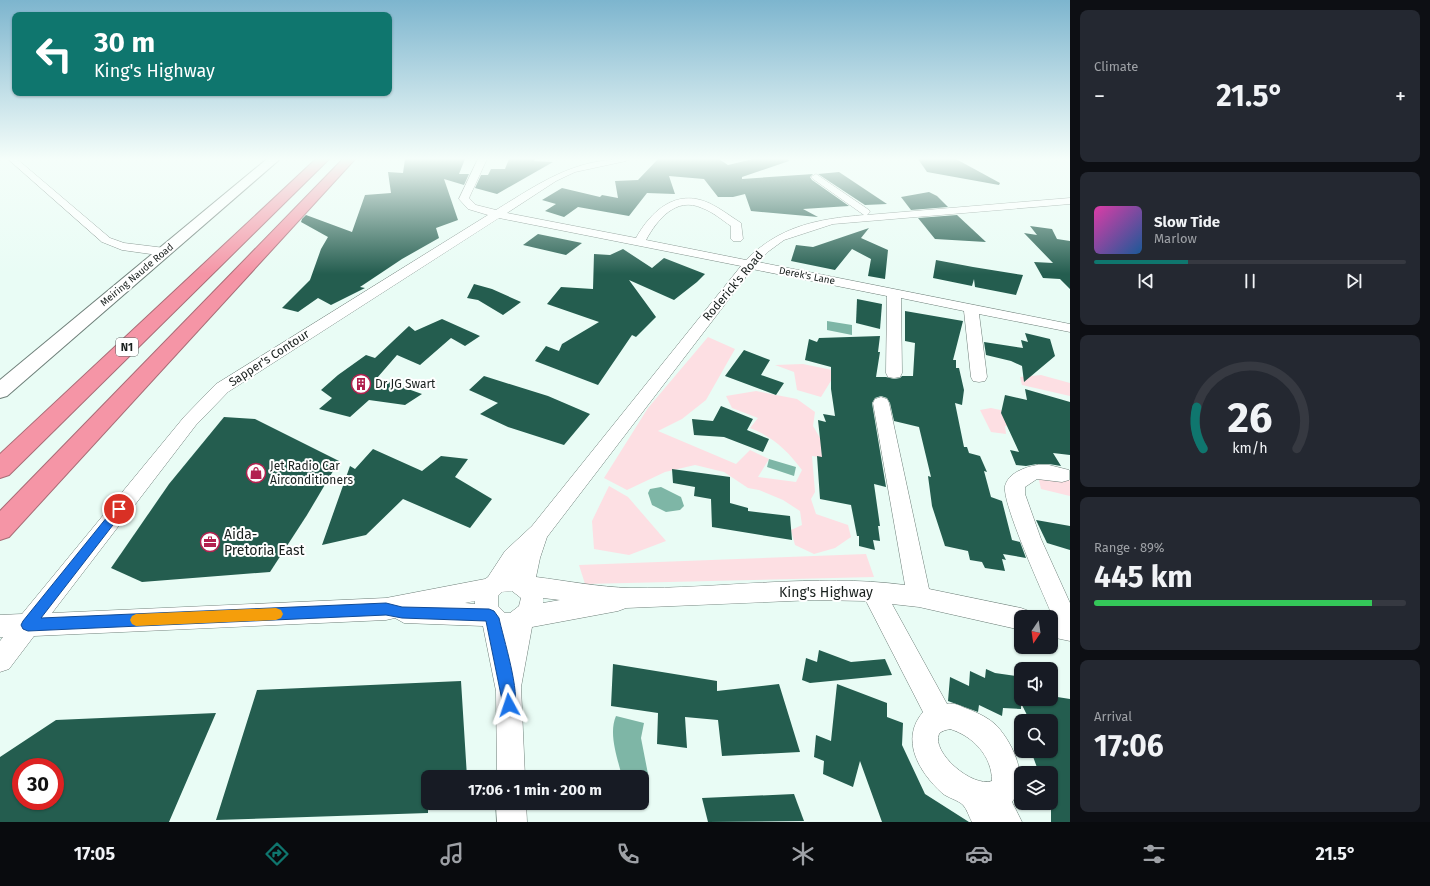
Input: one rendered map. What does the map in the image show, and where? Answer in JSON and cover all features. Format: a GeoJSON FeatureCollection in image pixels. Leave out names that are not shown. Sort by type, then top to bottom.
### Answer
{"type":"FeatureCollection","features":[{"type":"Feature","properties":{"kind":"highway"},"geometry":{"type":"LineString","coordinates":[[255,224],[280,197]]}},
{"type":"Feature","properties":{"kind":"highway","name":"N1"},"geometry":{"type":"LineString","coordinates":[[0,469],[283,197]]}},
{"type":"Feature","properties":{"kind":"highway","name":"N1"},"geometry":{"type":"LineString","coordinates":[[0,529],[313,197]]}},
{"type":"Feature","properties":{"kind":"street"},"geometry":{"type":"LineString","coordinates":[[57,197],[106,240],[122,246],[160,251]]}},
{"type":"Feature","properties":{"kind":"street","name":"Meiring Naude Road"},"geometry":{"type":"LineString","coordinates":[[0,391],[221,197]]}},
{"type":"Feature","properties":{"kind":"street","name":"Meiring Naude Road"},"geometry":{"type":"LineString","coordinates":[[0,372],[160,251],[226,197]]}},
{"type":"Feature","properties":{"kind":"street","name":"Derek's Lane"},"geometry":{"type":"LineString","coordinates":[[465,197],[464,199],[472,207],[496,214],[1070,328]]}},
{"type":"Feature","properties":{"kind":"street","name":"Sapper's Contour"},"geometry":{"type":"LineString","coordinates":[[0,660],[190,421],[222,388],[524,197]]}},
{"type":"Feature","properties":{"kind":"street"},"geometry":{"type":"LineString","coordinates":[[845,197],[865,212]]}},
{"type":"Feature","properties":{"kind":"street"},"geometry":{"type":"LineString","coordinates":[[639,243],[652,220],[660,211],[669,206],[688,201],[701,203],[737,225],[737,239]]}},
{"type":"Feature","properties":{"kind":"street","name":"Roderick's Road"},"geometry":{"type":"LineString","coordinates":[[493,586],[514,558],[539,532],[749,264],[765,248],[780,238],[832,222],[1070,201]]}},
{"type":"Feature","properties":{"kind":"street"},"geometry":{"type":"LineString","coordinates":[[1048,203],[1070,205]]}},
{"type":"Feature","properties":{"kind":"street"},"geometry":{"type":"LineString","coordinates":[[894,293],[894,373]]}},
{"type":"Feature","properties":{"kind":"street"},"geometry":{"type":"LineString","coordinates":[[971,308],[979,377]]}},
{"type":"Feature","properties":{"kind":"street"},"geometry":{"type":"LineString","coordinates":[[881,403],[919,597]]}},
{"type":"Feature","properties":{"kind":"street"},"geometry":{"type":"LineString","coordinates":[[1062,475],[1038,470],[1026,475],[1015,485],[1015,494],[1031,539],[1070,630]]}},
{"type":"Feature","properties":{"kind":"street","name":"Roderick's Road"},"geometry":{"type":"LineString","coordinates":[[525,585],[529,558],[539,532]]}},
{"type":"Feature","properties":{"kind":"street"},"geometry":{"type":"LineString","coordinates":[[0,626],[386,609],[493,586],[506,580],[514,581],[525,585],[532,598],[532,604],[523,618],[509,691],[511,770]]}},
{"type":"Feature","properties":{"kind":"street","name":"King's Highway"},"geometry":{"type":"LineString","coordinates":[[525,585],[629,598],[814,590],[873,591],[919,597],[1014,617]]}},
{"type":"Feature","properties":{"kind":"street"},"geometry":{"type":"LineString","coordinates":[[493,586],[487,593],[485,604],[491,617],[509,691]]}},
{"type":"Feature","properties":{"kind":"street"},"geometry":{"type":"LineString","coordinates":[[873,591],[940,717]]}},
{"type":"Feature","properties":{"kind":"street","name":"King's Highway"},"geometry":{"type":"LineString","coordinates":[[523,618],[599,605],[629,598]]}},
{"type":"Feature","properties":{"kind":"street"},"geometry":{"type":"LineString","coordinates":[[386,609],[402,612],[491,617],[507,623],[523,618]]}},
{"type":"Feature","properties":{"kind":"street"},"geometry":{"type":"LineString","coordinates":[[1058,627],[1070,630]]}},
{"type":"Feature","properties":{"kind":"street"},"geometry":{"type":"LineString","coordinates":[[985,804],[1001,792],[1006,783],[1007,772],[1004,760],[997,747],[987,736],[969,723],[950,716],[940,717],[929,724],[925,737],[926,748],[938,771],[961,790],[985,804],[1007,822]]}},
{"type":"Feature","properties":{"kind":"street"},"geometry":{"type":"LineString","coordinates":[[511,810],[512,822]]}},
{"type":"Feature","properties":{"kind":"shaded area"},"geometry":{"type":"Polygon","coordinates":[[[827,321],[852,325],[852,335],[827,330],[827,321]]]}},
{"type":"Feature","properties":{"kind":"shaded area"},"geometry":{"type":"Polygon","coordinates":[[[708,337],[735,349],[706,400],[682,419],[658,431],[736,464],[750,450],[769,459],[758,477],[796,482],[802,470],[785,450],[773,440],[750,428],[758,418],[732,408],[726,396],[756,391],[797,399],[815,412],[813,426],[820,438],[837,445],[847,461],[812,456],[815,492],[811,499],[816,514],[848,525],[851,537],[835,548],[814,554],[795,545],[791,530],[802,525],[800,511],[783,500],[759,490],[748,488],[724,472],[695,465],[665,472],[627,490],[604,478],[648,408],[708,337]]]}},
{"type":"Feature","properties":{"kind":"shaded area"},"geometry":{"type":"Polygon","coordinates":[[[803,364],[837,371],[821,397],[797,390],[794,372],[775,365],[803,364]]]}},
{"type":"Feature","properties":{"kind":"shaded area"},"geometry":{"type":"Polygon","coordinates":[[[1041,375],[1070,383],[1070,396],[1022,385],[1020,377],[1041,375]]]}},
{"type":"Feature","properties":{"kind":"shaded area"},"geometry":{"type":"Polygon","coordinates":[[[991,408],[1010,412],[1049,431],[1005,426],[1006,434],[991,432],[980,410],[991,408]]]}},
{"type":"Feature","properties":{"kind":"shaded area"},"geometry":{"type":"Polygon","coordinates":[[[769,459],[796,467],[794,476],[767,467],[769,459]]]}},
{"type":"Feature","properties":{"kind":"shaded area"},"geometry":{"type":"Polygon","coordinates":[[[1038,476],[1070,480],[1070,496],[1041,489],[1038,476]]]}},
{"type":"Feature","properties":{"kind":"shaded area"},"geometry":{"type":"Polygon","coordinates":[[[609,486],[628,497],[666,541],[629,555],[594,549],[592,521],[609,486]]]}},
{"type":"Feature","properties":{"kind":"shaded area"},"geometry":{"type":"Polygon","coordinates":[[[661,487],[681,497],[684,506],[680,510],[666,512],[652,505],[648,493],[650,489],[661,487]]]}},
{"type":"Feature","properties":{"kind":"shaded area"},"geometry":{"type":"Polygon","coordinates":[[[866,554],[874,577],[585,584],[579,565],[866,554]]]}},
{"type":"Feature","properties":{"kind":"shaded area"},"geometry":{"type":"Polygon","coordinates":[[[616,716],[644,723],[641,738],[647,770],[620,770],[613,738],[616,716]]]}},
{"type":"Feature","properties":{"kind":"building"},"geometry":{"type":"Polygon","coordinates":[[[364,197],[450,197],[458,220],[436,228],[439,238],[402,259],[360,287],[365,288],[331,305],[318,298],[298,312],[282,308],[310,280],[321,249],[328,237],[301,222],[302,219],[306,215],[352,232],[364,197]]]}},
{"type":"Feature","properties":{"kind":"building"},"geometry":{"type":"Polygon","coordinates":[[[546,197],[644,197],[629,216],[578,207],[564,217],[545,211],[556,204],[542,200],[546,197]]]}},
{"type":"Feature","properties":{"kind":"building"},"geometry":{"type":"Polygon","coordinates":[[[746,197],[837,197],[849,206],[803,209],[818,217],[751,211],[746,197]]]}},
{"type":"Feature","properties":{"kind":"building"},"geometry":{"type":"Polygon","coordinates":[[[853,197],[877,197],[887,204],[865,205],[853,197]]]}},
{"type":"Feature","properties":{"kind":"building"},"geometry":{"type":"Polygon","coordinates":[[[901,197],[938,197],[948,207],[911,210],[901,197]]]}},
{"type":"Feature","properties":{"kind":"building"},"geometry":{"type":"Polygon","coordinates":[[[957,215],[986,242],[935,239],[918,218],[957,215]]]}},
{"type":"Feature","properties":{"kind":"building"},"geometry":{"type":"Polygon","coordinates":[[[1030,226],[1052,229],[1057,239],[1070,241],[1070,289],[1060,279],[1043,278],[1034,262],[1053,263],[1024,233],[1037,235],[1030,226]]]}},
{"type":"Feature","properties":{"kind":"building"},"geometry":{"type":"Polygon","coordinates":[[[869,228],[861,238],[888,250],[885,279],[868,276],[871,259],[852,249],[835,270],[791,261],[796,245],[813,247],[869,228]]]}},
{"type":"Feature","properties":{"kind":"building"},"geometry":{"type":"Polygon","coordinates":[[[538,234],[582,243],[566,255],[523,245],[538,234]]]}},
{"type":"Feature","properties":{"kind":"building"},"geometry":{"type":"Polygon","coordinates":[[[623,249],[652,268],[664,258],[705,274],[674,300],[629,280],[656,317],[636,337],[632,335],[598,385],[535,361],[546,346],[559,351],[562,344],[599,322],[547,304],[561,287],[593,289],[594,254],[610,255],[623,249]]]}},
{"type":"Feature","properties":{"kind":"building"},"geometry":{"type":"Polygon","coordinates":[[[936,260],[1023,275],[1016,295],[975,287],[974,279],[972,286],[933,278],[936,260]]]}},
{"type":"Feature","properties":{"kind":"building"},"geometry":{"type":"Polygon","coordinates":[[[474,284],[492,289],[521,302],[503,315],[478,300],[467,298],[474,284]]]}},
{"type":"Feature","properties":{"kind":"building"},"geometry":{"type":"Polygon","coordinates":[[[857,299],[882,304],[880,329],[856,323],[857,299]]]}},
{"type":"Feature","properties":{"kind":"building"},"geometry":{"type":"Polygon","coordinates":[[[905,311],[963,321],[953,360],[956,360],[956,368],[959,368],[964,390],[962,405],[955,403],[964,447],[967,447],[969,453],[980,456],[987,472],[984,471],[991,497],[1002,501],[1012,540],[1020,542],[1026,558],[1003,554],[1006,560],[1002,559],[1005,571],[985,568],[982,562],[970,560],[968,551],[945,546],[932,506],[928,476],[931,477],[919,427],[894,421],[890,403],[887,398],[881,396],[875,398],[872,403],[886,487],[874,484],[880,526],[878,526],[880,541],[873,540],[875,550],[859,546],[859,536],[857,536],[851,505],[820,499],[817,456],[822,457],[818,420],[826,422],[823,414],[835,416],[831,389],[831,367],[805,360],[809,339],[817,342],[819,338],[880,336],[878,352],[880,352],[876,377],[894,379],[902,376],[913,376],[915,343],[905,341],[905,311]]]}},
{"type":"Feature","properties":{"kind":"building"},"geometry":{"type":"Polygon","coordinates":[[[442,319],[480,336],[465,346],[451,338],[420,365],[397,355],[377,378],[422,394],[405,405],[369,400],[350,417],[319,409],[332,398],[321,390],[338,375],[366,355],[375,358],[409,326],[415,331],[442,319]]]}},
{"type":"Feature","properties":{"kind":"building"},"geometry":{"type":"Polygon","coordinates":[[[1025,333],[1050,339],[1055,356],[1024,382],[1022,366],[1011,361],[986,355],[984,342],[1023,348],[1021,340],[1028,342],[1025,333]]]}},
{"type":"Feature","properties":{"kind":"building"},"geometry":{"type":"Polygon","coordinates":[[[744,350],[770,360],[761,375],[784,383],[776,395],[725,376],[744,350]]]}},
{"type":"Feature","properties":{"kind":"building"},"geometry":{"type":"Polygon","coordinates":[[[484,376],[548,396],[590,414],[564,445],[508,427],[480,414],[498,403],[469,390],[484,376]]]}},
{"type":"Feature","properties":{"kind":"building"},"geometry":{"type":"Polygon","coordinates":[[[1025,389],[1070,402],[1070,455],[1053,453],[1061,466],[1049,464],[1026,466],[1016,465],[1010,450],[1019,452],[1001,413],[1005,395],[1027,400],[1025,389]]]}},
{"type":"Feature","properties":{"kind":"building"},"geometry":{"type":"Polygon","coordinates":[[[721,406],[753,419],[747,430],[769,439],[763,452],[724,437],[694,435],[692,419],[713,421],[721,406]]]}},
{"type":"Feature","properties":{"kind":"building"},"geometry":{"type":"Polygon","coordinates":[[[224,417],[255,419],[339,461],[307,515],[270,572],[142,582],[111,568],[169,484],[224,417]]]}},
{"type":"Feature","properties":{"kind":"building"},"geometry":{"type":"Polygon","coordinates":[[[373,449],[422,471],[441,456],[468,459],[455,477],[492,499],[470,528],[403,499],[366,535],[322,545],[350,466],[355,469],[373,449]]]}},
{"type":"Feature","properties":{"kind":"building"},"geometry":{"type":"Polygon","coordinates":[[[672,469],[730,477],[730,503],[748,508],[748,511],[790,516],[792,540],[712,527],[711,499],[694,496],[695,487],[673,483],[672,469]]]}},
{"type":"Feature","properties":{"kind":"building"},"geometry":{"type":"Polygon","coordinates":[[[1036,520],[1070,526],[1070,550],[1047,543],[1036,520]]]}},
{"type":"Feature","properties":{"kind":"building"},"geometry":{"type":"Polygon","coordinates":[[[819,650],[851,662],[885,659],[892,675],[810,683],[802,680],[806,658],[817,662],[819,650]]]}},
{"type":"Feature","properties":{"kind":"building"},"geometry":{"type":"Polygon","coordinates":[[[613,664],[717,681],[717,691],[779,684],[800,752],[722,756],[718,720],[685,717],[687,748],[657,744],[658,713],[611,706],[613,664]]]}},
{"type":"Feature","properties":{"kind":"building"},"geometry":{"type":"Polygon","coordinates":[[[986,669],[995,673],[1014,676],[1014,706],[1021,706],[1021,709],[1003,708],[1002,716],[979,705],[978,712],[948,701],[950,677],[969,686],[970,671],[985,678],[986,669]]]}},
{"type":"Feature","properties":{"kind":"building"},"geometry":{"type":"Polygon","coordinates":[[[461,681],[467,770],[421,770],[421,810],[428,810],[428,813],[216,820],[257,690],[461,681]]]}},
{"type":"Feature","properties":{"kind":"building"},"geometry":{"type":"Polygon","coordinates":[[[837,684],[887,703],[887,717],[903,723],[902,745],[925,794],[969,822],[882,822],[860,761],[853,787],[823,774],[824,761],[814,757],[816,735],[831,741],[837,684]]]}},
{"type":"Feature","properties":{"kind":"building"},"geometry":{"type":"Polygon","coordinates":[[[1058,697],[1070,699],[1070,822],[1051,822],[1051,810],[1058,810],[1058,766],[1036,766],[1034,758],[1058,758],[1058,714],[1026,714],[1022,706],[1058,706],[1058,697]]]}},
{"type":"Feature","properties":{"kind":"building"},"geometry":{"type":"Polygon","coordinates":[[[216,713],[169,822],[0,822],[0,757],[56,720],[216,713]]]}},
{"type":"Feature","properties":{"kind":"building"},"geometry":{"type":"Polygon","coordinates":[[[794,794],[804,821],[708,822],[702,798],[794,794]]]}},
{"type":"Feature","properties":{"kind":"slow traffic"},"geometry":{"type":"LineString","coordinates":[[136,620],[276,614]]}},
{"type":"Feature","properties":{"kind":"place","name":"Dr JG Swart"},"geometry":{"type":"Point","coordinates":[361,384]}},
{"type":"Feature","properties":{"kind":"place","name":"Jet Radio Car Airconditioners"},"geometry":{"type":"Point","coordinates":[256,473]}},
{"type":"Feature","properties":{"kind":"place","name":"Aida- Pretoria East"},"geometry":{"type":"Point","coordinates":[210,542]}},
{"type":"Feature","properties":{"kind":"route"},"geometry":{"type":"LineString","coordinates":[[119,509],[28,625],[386,609],[402,612],[489,615],[492,618],[506,676],[509,691],[509,705]]}}]}
